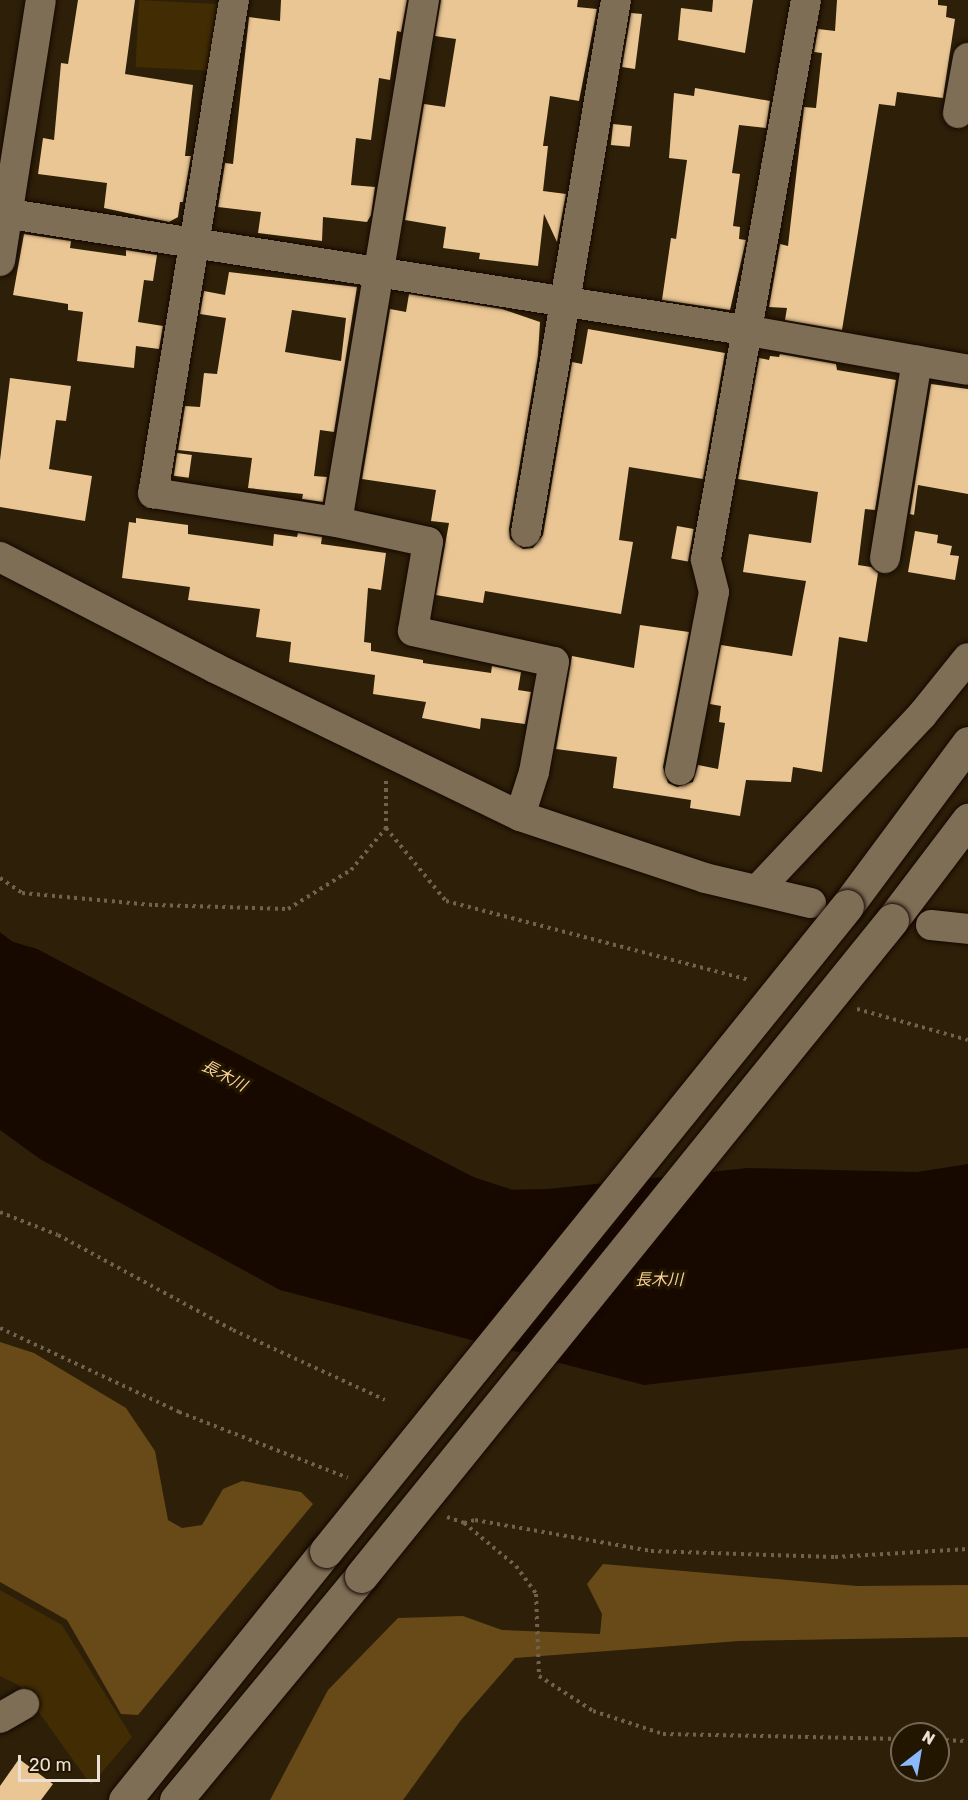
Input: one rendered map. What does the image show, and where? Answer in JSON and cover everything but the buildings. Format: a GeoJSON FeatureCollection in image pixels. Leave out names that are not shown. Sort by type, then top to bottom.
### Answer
{"type":"FeatureCollection","features":[{"type":"Feature","properties":{"kind":"street"},"geometry":{"type":"LineString","coordinates":[[0,261],[10,213],[41,0]]}},
{"type":"Feature","properties":{"kind":"street"},"geometry":{"type":"LineString","coordinates":[[234,0],[192,240],[153,493],[337,522],[428,542],[413,631],[554,662],[534,772],[520,816]]}},
{"type":"Feature","properties":{"kind":"street"},"geometry":{"type":"LineString","coordinates":[[337,522],[424,0]]}},
{"type":"Feature","properties":{"kind":"street"},"geometry":{"type":"LineString","coordinates":[[526,532],[616,0]]}},
{"type":"Feature","properties":{"kind":"street"},"geometry":{"type":"LineString","coordinates":[[680,770],[714,592],[706,559],[750,331],[806,0]]}},
{"type":"Feature","properties":{"kind":"street"},"geometry":{"type":"LineString","coordinates":[[958,113],[968,58]]}},
{"type":"Feature","properties":{"kind":"street"},"geometry":{"type":"LineString","coordinates":[[10,213],[192,240],[750,331],[968,370]]}},
{"type":"Feature","properties":{"kind":"street"},"geometry":{"type":"LineString","coordinates":[[885,558],[917,361]]}},
{"type":"Feature","properties":{"kind":"street"},"geometry":{"type":"LineString","coordinates":[[0,557],[520,816],[705,878],[759,888],[811,903]]}},
{"type":"Feature","properties":{"kind":"street"},"geometry":{"type":"LineString","coordinates":[[759,888],[922,714],[968,658]]}},
{"type":"Feature","properties":{"kind":"street"},"geometry":{"type":"LineString","coordinates":[[125,1800],[847,906],[968,743]]}},
{"type":"Feature","properties":{"kind":"street"},"geometry":{"type":"LineString","coordinates":[[176,1800],[361,1576],[892,920],[968,820]]}},
{"type":"Feature","properties":{"kind":"street"},"geometry":{"type":"LineString","coordinates":[[931,925],[968,929]]}},
{"type":"Feature","properties":{"kind":"path"},"geometry":{"type":"LineString","coordinates":[[385,750],[386,828],[446,901],[761,983]]}},
{"type":"Feature","properties":{"kind":"path"},"geometry":{"type":"LineString","coordinates":[[0,878],[22,893],[155,905],[288,909],[351,870],[386,828]]}},
{"type":"Feature","properties":{"kind":"path"},"geometry":{"type":"LineString","coordinates":[[853,1008],[968,1040]]}},
{"type":"Feature","properties":{"kind":"path"},"geometry":{"type":"LineString","coordinates":[[0,1212],[58,1235],[233,1330],[385,1400]]}},
{"type":"Feature","properties":{"kind":"path"},"geometry":{"type":"LineString","coordinates":[[0,1328],[179,1412],[359,1482]]}},
{"type":"Feature","properties":{"kind":"path"},"geometry":{"type":"LineString","coordinates":[[443,1515],[464,1523],[516,1566],[536,1594],[539,1676],[593,1711],[663,1734],[890,1739]]}},
{"type":"Feature","properties":{"kind":"path"},"geometry":{"type":"LineString","coordinates":[[464,1523],[475,1520],[651,1551],[835,1557],[968,1549]]}},
{"type":"Feature","properties":{"kind":"path"},"geometry":{"type":"LineString","coordinates":[[950,1740],[968,1741]]}},
{"type":"Feature","properties":{"kind":"shaded area"},"geometry":{"type":"Polygon","coordinates":[[[139,0],[222,4],[218,71],[135,67],[139,0]]]}},
{"type":"Feature","properties":{"kind":"shaded area"},"geometry":{"type":"Polygon","coordinates":[[[0,1342],[34,1353],[126,1408],[155,1451],[168,1520],[182,1528],[202,1525],[223,1489],[242,1481],[301,1492],[313,1504],[138,1715],[121,1714],[67,1620],[0,1582],[0,1342]]]}},
{"type":"Feature","properties":{"kind":"shaded area"},"geometry":{"type":"Polygon","coordinates":[[[603,1564],[857,1586],[968,1585],[968,1637],[739,1641],[515,1658],[461,1720],[403,1800],[270,1800],[328,1690],[398,1618],[463,1616],[502,1630],[600,1634],[602,1614],[587,1584],[603,1564]]]}},
{"type":"Feature","properties":{"kind":"shaded area"},"geometry":{"type":"Polygon","coordinates":[[[0,1590],[62,1625],[132,1737],[91,1785],[20,1686],[0,1676],[0,1590]]]}},
{"type":"Feature","properties":{"kind":"water","name":"長木川"},"geometry":{"type":"Polygon","coordinates":[[[0,932],[176,1070],[397,1192],[548,1189],[748,1168],[917,1172],[968,1164],[968,1348],[644,1385],[280,1290],[40,1159],[0,1130],[0,932]]]}},
{"type":"Feature","properties":{"kind":"waterway","name":"長木川"},"geometry":{"type":"LineString","coordinates":[[0,964],[27,972],[463,1200],[509,1215]]}}]}
